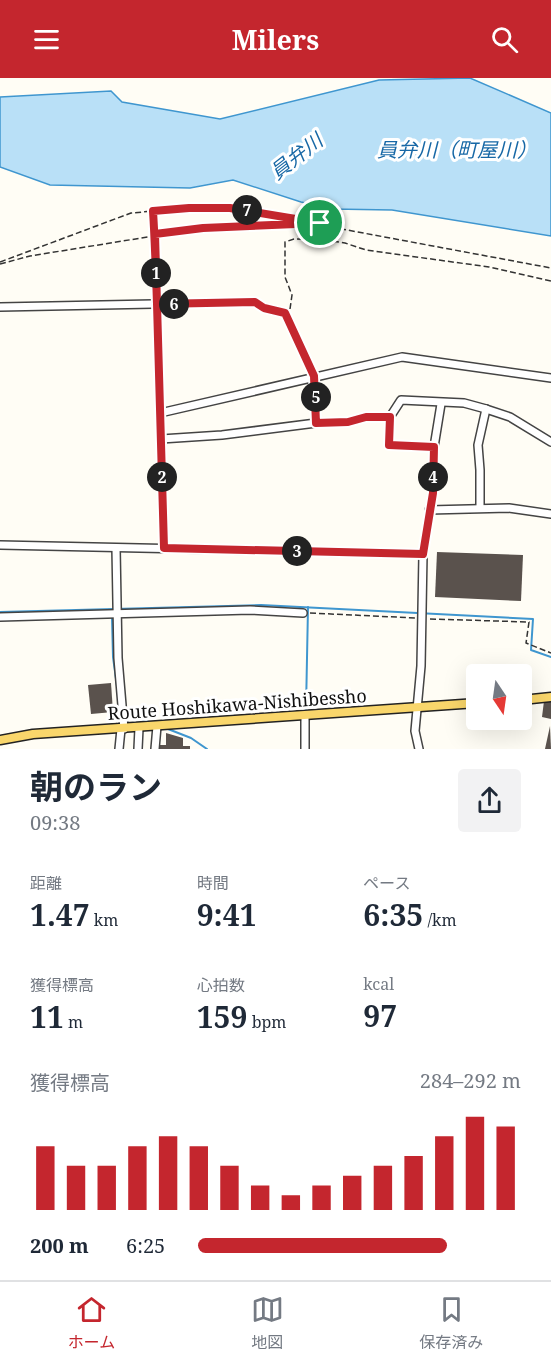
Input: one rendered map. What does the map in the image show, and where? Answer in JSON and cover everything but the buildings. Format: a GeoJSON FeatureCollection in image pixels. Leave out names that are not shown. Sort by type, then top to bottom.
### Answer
{"type":"FeatureCollection","features":[{"type":"Feature","properties":{"kind":"main road"},"geometry":{"type":"LineString","coordinates":[[532,698],[551,697]]}},
{"type":"Feature","properties":{"kind":"main road","name":"Route Hoshikawa-Nishibessho"},"geometry":{"type":"LineString","coordinates":[[0,740],[33,734],[466,704]]}},
{"type":"Feature","properties":{"kind":"street"},"geometry":{"type":"LineString","coordinates":[[0,307],[255,302],[264,308],[285,313],[314,376],[316,423]]}},
{"type":"Feature","properties":{"kind":"street"},"geometry":{"type":"LineString","coordinates":[[157,304],[164,548]]}},
{"type":"Feature","properties":{"kind":"street"},"geometry":{"type":"LineString","coordinates":[[160,413],[402,357],[551,378]]}},
{"type":"Feature","properties":{"kind":"street"},"geometry":{"type":"LineString","coordinates":[[161,439],[212,436],[316,423],[348,422],[366,417],[390,417],[401,400],[441,404],[464,403],[486,409],[510,417],[551,442]]}},
{"type":"Feature","properties":{"kind":"street"},"geometry":{"type":"LineString","coordinates":[[419,749],[415,731],[421,666],[423,554],[433,493],[434,447],[441,404]]}},
{"type":"Feature","properties":{"kind":"street"},"geometry":{"type":"LineString","coordinates":[[480,508],[478,445],[486,409]]}},
{"type":"Feature","properties":{"kind":"street"},"geometry":{"type":"LineString","coordinates":[[429,510],[509,508],[551,514]]}},
{"type":"Feature","properties":{"kind":"street"},"geometry":{"type":"LineString","coordinates":[[0,545],[423,554]]}},
{"type":"Feature","properties":{"kind":"street"},"geometry":{"type":"LineString","coordinates":[[116,548],[118,658],[123,729],[119,749]]}},
{"type":"Feature","properties":{"kind":"street"},"geometry":{"type":"LineString","coordinates":[[0,617],[250,610],[303,612]]}},
{"type":"Feature","properties":{"kind":"street"},"geometry":{"type":"LineString","coordinates":[[304,749],[305,716]]}},
{"type":"Feature","properties":{"kind":"street"},"geometry":{"type":"LineString","coordinates":[[155,749],[157,726]]}},
{"type":"Feature","properties":{"kind":"street"},"geometry":{"type":"LineString","coordinates":[[138,749],[139,728]]}},
{"type":"Feature","properties":{"kind":"path"},"geometry":{"type":"LineString","coordinates":[[0,263],[131,213],[189,208],[230,208],[551,267]]}},
{"type":"Feature","properties":{"kind":"path"},"geometry":{"type":"LineString","coordinates":[[153,211],[157,304]]}},
{"type":"Feature","properties":{"kind":"path"},"geometry":{"type":"LineString","coordinates":[[0,263],[155,234],[203,228],[320,223]]}},
{"type":"Feature","properties":{"kind":"path"},"geometry":{"type":"LineString","coordinates":[[287,318],[292,296],[285,277],[285,242],[294,239],[345,243],[366,250],[489,267],[551,282]]}},
{"type":"Feature","properties":{"kind":"path"},"geometry":{"type":"LineString","coordinates":[[390,417],[389,445],[434,447]]}},
{"type":"Feature","properties":{"kind":"path"},"geometry":{"type":"LineString","coordinates":[[312,613],[422,615],[529,622],[526,644],[551,653]]}},
{"type":"Feature","properties":{"kind":"water","name":"員弁川（町屋川）"},"geometry":{"type":"Polygon","coordinates":[[[470,78],[551,113],[551,236],[392,210],[332,209],[301,202],[233,180],[190,188],[50,185],[0,167],[0,97],[111,91],[122,102],[220,119],[379,80],[470,78]]]}},
{"type":"Feature","properties":{"kind":"waterway"},"geometry":{"type":"LineString","coordinates":[[0,612],[261,605],[533,619],[531,650],[551,657]]}},
{"type":"Feature","properties":{"kind":"waterway"},"geometry":{"type":"LineString","coordinates":[[306,709],[308,607]]}},
{"type":"Feature","properties":{"kind":"waterway"},"geometry":{"type":"LineString","coordinates":[[112,618],[113,657],[117,686]]}},
{"type":"Feature","properties":{"kind":"waterway"},"geometry":{"type":"LineString","coordinates":[[128,717],[147,720]]}},
{"type":"Feature","properties":{"kind":"waterway"},"geometry":{"type":"LineString","coordinates":[[168,729],[191,738],[207,749]]}},
{"type":"Feature","properties":{"kind":"route"},"geometry":{"type":"LineString","coordinates":[[320,223],[203,228],[155,234],[156,246],[157,304],[164,548],[423,554],[433,493],[434,447],[389,445],[390,417],[366,417],[348,422],[316,423],[314,376],[285,313],[264,308],[255,302],[157,304],[153,211],[230,208],[320,223]]}},
{"type":"Feature","properties":{"kind":"water label","name":"員弁川"},"geometry":{"type":"Point","coordinates":[296,156]}}]}
